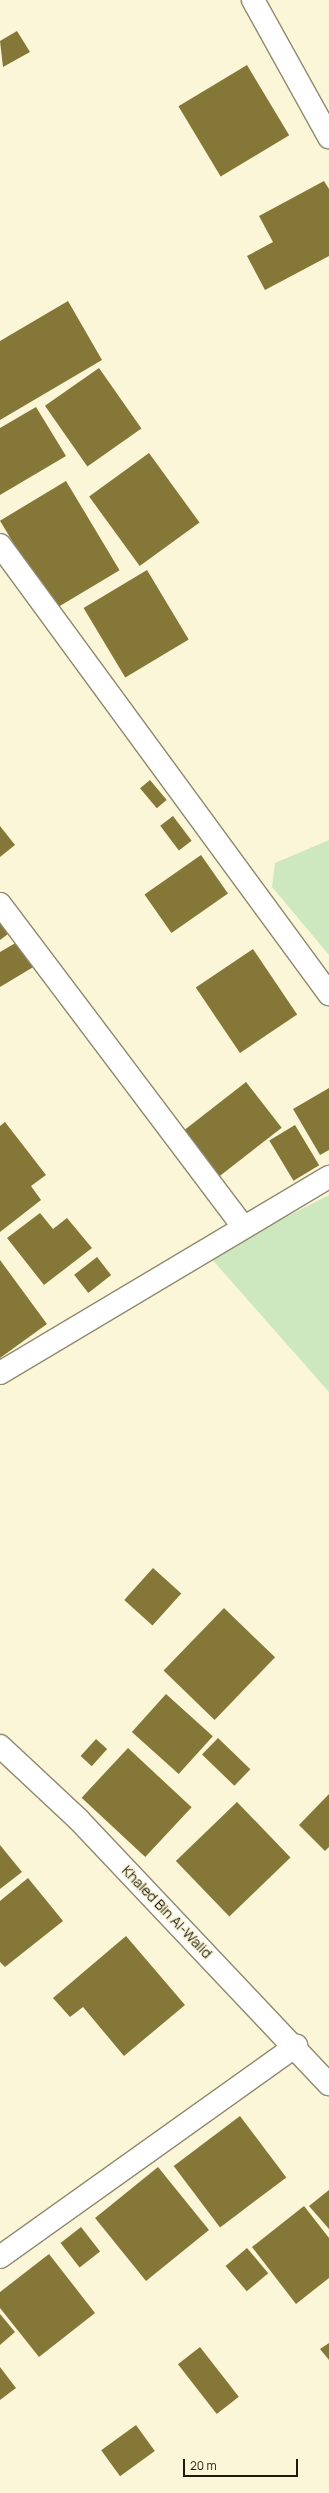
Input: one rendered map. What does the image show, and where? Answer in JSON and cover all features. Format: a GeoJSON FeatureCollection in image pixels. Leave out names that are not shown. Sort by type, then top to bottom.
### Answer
{"type":"FeatureCollection","features":[{"type":"Feature","properties":{"kind":"street"},"geometry":{"type":"LineString","coordinates":[[253,0],[329,137]]}},
{"type":"Feature","properties":{"kind":"street"},"geometry":{"type":"LineString","coordinates":[[0,545],[329,994]]}},
{"type":"Feature","properties":{"kind":"street"},"geometry":{"type":"LineString","coordinates":[[0,904],[243,1227]]}},
{"type":"Feature","properties":{"kind":"street"},"geometry":{"type":"LineString","coordinates":[[0,1373],[329,1177]]}},
{"type":"Feature","properties":{"kind":"street","name":"Khaled Bin Al-Walid"},"geometry":{"type":"LineString","coordinates":[[0,1746],[78,1819],[296,2046],[329,2084]]}},
{"type":"Feature","properties":{"kind":"street"},"geometry":{"type":"LineString","coordinates":[[0,2257],[296,2046]]}},
{"type":"Feature","properties":{"kind":"green space"},"geometry":{"type":"Polygon","coordinates":[[[329,840],[329,955],[272,887],[275,863],[329,840]]]}},
{"type":"Feature","properties":{"kind":"green space"},"geometry":{"type":"Polygon","coordinates":[[[329,1195],[329,1392],[209,1256],[329,1195]]]}},
{"type":"Feature","properties":{"kind":"building"},"geometry":{"type":"Polygon","coordinates":[[[17,31],[30,52],[3,67],[0,41],[17,31]]]}},
{"type":"Feature","properties":{"kind":"building"},"geometry":{"type":"Polygon","coordinates":[[[247,65],[289,135],[221,176],[178,106],[247,65]]]}},
{"type":"Feature","properties":{"kind":"building"},"geometry":{"type":"Polygon","coordinates":[[[324,181],[329,189],[329,256],[265,290],[247,256],[273,242],[259,216],[324,181]]]}},
{"type":"Feature","properties":{"kind":"building"},"geometry":{"type":"Polygon","coordinates":[[[68,301],[102,360],[0,420],[0,341],[68,301]]]}},
{"type":"Feature","properties":{"kind":"building"},"geometry":{"type":"Polygon","coordinates":[[[99,368],[141,429],[87,466],[45,406],[99,368]]]}},
{"type":"Feature","properties":{"kind":"building"},"geometry":{"type":"Polygon","coordinates":[[[36,407],[66,456],[0,495],[0,428],[36,407]]]}},
{"type":"Feature","properties":{"kind":"building"},"geometry":{"type":"Polygon","coordinates":[[[149,453],[200,523],[140,566],[89,496],[149,453]]]}},
{"type":"Feature","properties":{"kind":"building"},"geometry":{"type":"Polygon","coordinates":[[[66,481],[120,570],[54,610],[0,521],[66,481]]]}},
{"type":"Feature","properties":{"kind":"building"},"geometry":{"type":"Polygon","coordinates":[[[147,570],[189,639],[125,678],[84,608],[147,570]]]}},
{"type":"Feature","properties":{"kind":"building"},"geometry":{"type":"Polygon","coordinates":[[[150,780],[167,800],[157,808],[140,788],[150,780]]]}},
{"type":"Feature","properties":{"kind":"building"},"geometry":{"type":"Polygon","coordinates":[[[173,816],[192,841],[179,850],[160,826],[173,816]]]}},
{"type":"Feature","properties":{"kind":"building"},"geometry":{"type":"Polygon","coordinates":[[[0,826],[15,845],[0,857],[0,826]]]}},
{"type":"Feature","properties":{"kind":"building"},"geometry":{"type":"Polygon","coordinates":[[[201,855],[228,894],[171,933],[144,895],[201,855]]]}},
{"type":"Feature","properties":{"kind":"building"},"geometry":{"type":"Polygon","coordinates":[[[0,916],[12,931],[0,940],[0,916]]]}},
{"type":"Feature","properties":{"kind":"building"},"geometry":{"type":"Polygon","coordinates":[[[19,941],[35,966],[0,987],[0,952],[19,941]]]}},
{"type":"Feature","properties":{"kind":"building"},"geometry":{"type":"Polygon","coordinates":[[[253,949],[297,1014],[240,1053],[196,988],[253,949]]]}},
{"type":"Feature","properties":{"kind":"building"},"geometry":{"type":"Polygon","coordinates":[[[246,1082],[282,1128],[218,1178],[182,1132],[246,1082]]]}},
{"type":"Feature","properties":{"kind":"building"},"geometry":{"type":"Polygon","coordinates":[[[329,1088],[329,1150],[320,1155],[293,1109],[329,1088]]]}},
{"type":"Feature","properties":{"kind":"building"},"geometry":{"type":"Polygon","coordinates":[[[5,1122],[46,1175],[31,1186],[41,1200],[0,1232],[0,1126],[5,1122]]]}},
{"type":"Feature","properties":{"kind":"building"},"geometry":{"type":"Polygon","coordinates":[[[295,1125],[319,1165],[293,1181],[269,1140],[295,1125]]]}},
{"type":"Feature","properties":{"kind":"building"},"geometry":{"type":"Polygon","coordinates":[[[40,1213],[53,1229],[67,1218],[92,1248],[44,1285],[7,1238],[40,1213]]]}},
{"type":"Feature","properties":{"kind":"building"},"geometry":{"type":"Polygon","coordinates":[[[97,1257],[111,1275],[88,1293],[74,1275],[97,1257]]]}},
{"type":"Feature","properties":{"kind":"building"},"geometry":{"type":"Polygon","coordinates":[[[0,1260],[47,1324],[0,1358],[0,1260]]]}},
{"type":"Feature","properties":{"kind":"building"},"geometry":{"type":"Polygon","coordinates":[[[153,1568],[181,1593],[152,1625],[124,1600],[153,1568]]]}},
{"type":"Feature","properties":{"kind":"building"},"geometry":{"type":"Polygon","coordinates":[[[224,1608],[275,1657],[215,1720],[164,1671],[224,1608]]]}},
{"type":"Feature","properties":{"kind":"building"},"geometry":{"type":"Polygon","coordinates":[[[166,1694],[213,1736],[179,1774],[132,1732],[166,1694]]]}},
{"type":"Feature","properties":{"kind":"building"},"geometry":{"type":"Polygon","coordinates":[[[218,1738],[250,1769],[234,1786],[202,1755],[218,1738]]]}},
{"type":"Feature","properties":{"kind":"building"},"geometry":{"type":"Polygon","coordinates":[[[96,1739],[107,1749],[92,1766],[81,1756],[96,1739]]]}},
{"type":"Feature","properties":{"kind":"building"},"geometry":{"type":"Polygon","coordinates":[[[128,1748],[192,1807],[145,1857],[82,1798],[128,1748]]]}},
{"type":"Feature","properties":{"kind":"building"},"geometry":{"type":"Polygon","coordinates":[[[329,1794],[329,1847],[325,1851],[299,1825],[329,1794]]]}},
{"type":"Feature","properties":{"kind":"building"},"geometry":{"type":"Polygon","coordinates":[[[237,1802],[290,1857],[229,1916],[176,1861],[237,1802]]]}},
{"type":"Feature","properties":{"kind":"building"},"geometry":{"type":"Polygon","coordinates":[[[0,1845],[22,1872],[0,1889],[0,1845]]]}},
{"type":"Feature","properties":{"kind":"building"},"geometry":{"type":"Polygon","coordinates":[[[28,1878],[63,1921],[5,1967],[0,1962],[0,1901],[28,1878]]]}},
{"type":"Feature","properties":{"kind":"building"},"geometry":{"type":"Polygon","coordinates":[[[126,1936],[185,2005],[124,2056],[83,2007],[70,2017],[53,1998],[126,1936]]]}},
{"type":"Feature","properties":{"kind":"building"},"geometry":{"type":"Polygon","coordinates":[[[240,2116],[286,2177],[220,2227],[174,2166],[240,2116]]]}},
{"type":"Feature","properties":{"kind":"building"},"geometry":{"type":"Polygon","coordinates":[[[158,2167],[209,2230],[146,2281],[95,2218],[158,2167]]]}},
{"type":"Feature","properties":{"kind":"building"},"geometry":{"type":"Polygon","coordinates":[[[329,2190],[329,2229],[309,2206],[329,2190]]]}},
{"type":"Feature","properties":{"kind":"building"},"geometry":{"type":"Polygon","coordinates":[[[304,2206],[329,2238],[329,2278],[296,2304],[252,2247],[304,2206]]]}},
{"type":"Feature","properties":{"kind":"building"},"geometry":{"type":"Polygon","coordinates":[[[81,2227],[100,2251],[80,2267],[61,2243],[81,2227]]]}},
{"type":"Feature","properties":{"kind":"building"},"geometry":{"type":"Polygon","coordinates":[[[247,2248],[268,2273],[247,2291],[226,2266],[247,2248]]]}},
{"type":"Feature","properties":{"kind":"building"},"geometry":{"type":"Polygon","coordinates":[[[49,2254],[95,2313],[39,2357],[0,2308],[0,2292],[49,2254]]]}},
{"type":"Feature","properties":{"kind":"building"},"geometry":{"type":"Polygon","coordinates":[[[0,2314],[15,2332],[0,2345],[0,2314]]]}},
{"type":"Feature","properties":{"kind":"building"},"geometry":{"type":"Polygon","coordinates":[[[329,2343],[329,2360],[320,2349],[329,2343]]]}},
{"type":"Feature","properties":{"kind":"building"},"geometry":{"type":"Polygon","coordinates":[[[200,2347],[239,2397],[217,2414],[178,2364],[200,2347]]]}},
{"type":"Feature","properties":{"kind":"building"},"geometry":{"type":"Polygon","coordinates":[[[0,2367],[16,2388],[0,2400],[0,2367]]]}},
{"type":"Feature","properties":{"kind":"building"},"geometry":{"type":"Polygon","coordinates":[[[136,2425],[155,2451],[120,2476],[101,2450],[136,2425]]]}}]}
